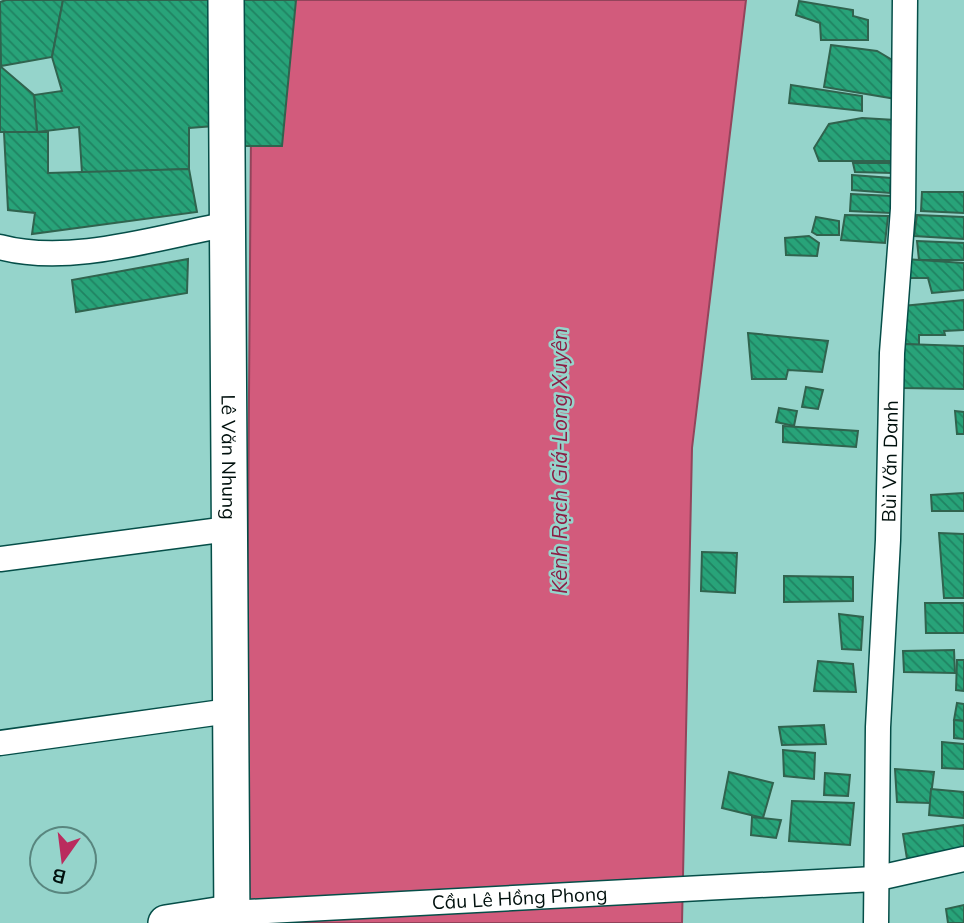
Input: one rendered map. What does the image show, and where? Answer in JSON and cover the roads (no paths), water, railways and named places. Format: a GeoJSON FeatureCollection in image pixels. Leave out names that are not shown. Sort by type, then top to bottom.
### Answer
{"type":"FeatureCollection","features":[{"type":"Feature","properties":{"kind":"street","name":"Lê Văn Nhung"},"geometry":{"type":"LineString","coordinates":[[226,0],[229,711],[237,916]]}},
{"type":"Feature","properties":{"kind":"street","name":"Bùi Văn Danh"},"geometry":{"type":"LineString","coordinates":[[876,923],[874,879],[878,727],[888,540],[892,353],[903,209],[905,0]]}},
{"type":"Feature","properties":{"kind":"street"},"geometry":{"type":"LineString","coordinates":[[0,247],[25,254],[60,256],[229,224]]}},
{"type":"Feature","properties":{"kind":"street"},"geometry":{"type":"LineString","coordinates":[[0,559],[228,529]]}},
{"type":"Feature","properties":{"kind":"street"},"geometry":{"type":"LineString","coordinates":[[0,743],[229,711]]}},
{"type":"Feature","properties":{"kind":"street","name":"Cầu Lê Hồng Phong"},"geometry":{"type":"LineString","coordinates":[[237,916],[789,881],[874,879],[964,859]]}},
{"type":"Feature","properties":{"kind":"street"},"geometry":{"type":"LineString","coordinates":[[166,923],[237,916]]}},
{"type":"Feature","properties":{"kind":"water","name":"Kênh Rạch Giá-Long Xuyên"},"geometry":{"type":"Polygon","coordinates":[[[252,0],[746,0],[692,448],[682,923],[245,923],[252,0]]]}}]}
